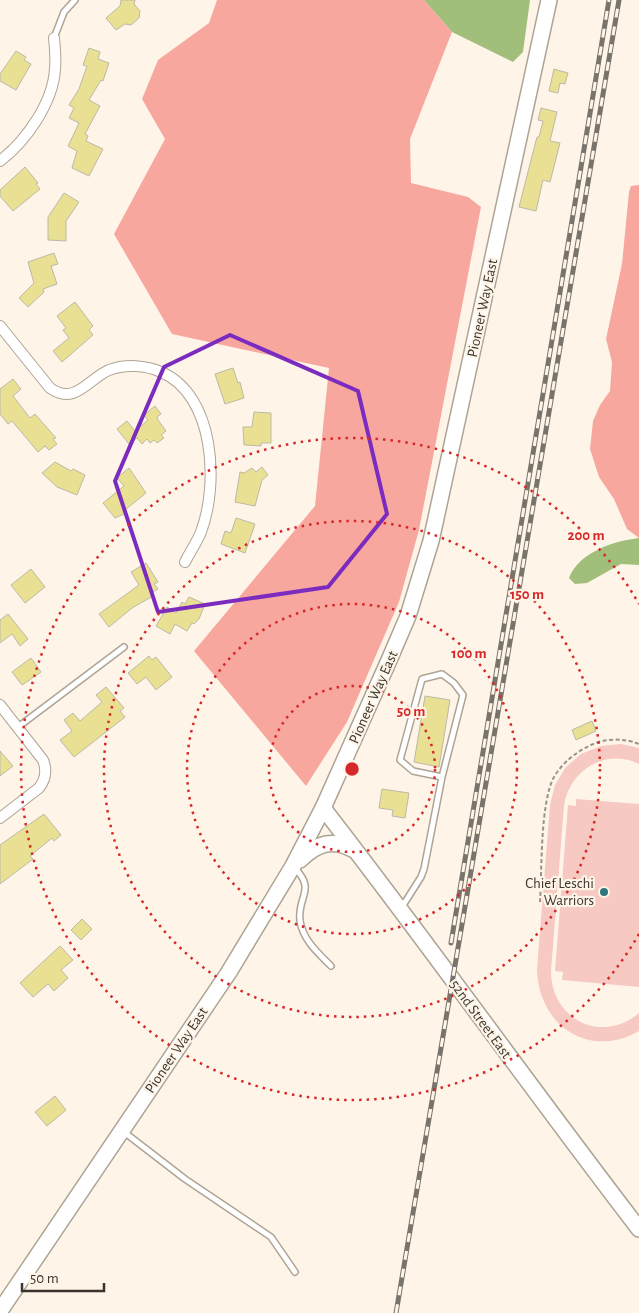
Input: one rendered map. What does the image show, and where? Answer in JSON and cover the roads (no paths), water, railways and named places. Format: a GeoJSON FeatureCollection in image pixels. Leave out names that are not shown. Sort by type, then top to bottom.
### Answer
{"type":"FeatureCollection","features":[{"type":"Feature","properties":{"kind":"main road","name":"Pioneer Way East"},"geometry":{"type":"LineString","coordinates":[[0,1311],[229,972],[293,866],[323,808],[408,616],[431,541],[549,0]]}},
{"type":"Feature","properties":{"kind":"main road","name":"52nd Street East"},"geometry":{"type":"LineString","coordinates":[[323,808],[639,1229]]}},
{"type":"Feature","properties":{"kind":"main road"},"geometry":{"type":"LineString","coordinates":[[293,866],[305,855],[325,843],[338,842],[356,851]]}},
{"type":"Feature","properties":{"kind":"street"},"geometry":{"type":"LineString","coordinates":[[0,161],[22,140],[42,110],[55,69],[54,38]]}},
{"type":"Feature","properties":{"kind":"street"},"geometry":{"type":"LineString","coordinates":[[0,326],[50,388],[63,395],[75,394],[108,370],[135,366],[163,373],[175,380],[192,398],[205,427],[210,477],[201,532],[185,562]]}},
{"type":"Feature","properties":{"kind":"street"},"geometry":{"type":"LineString","coordinates":[[0,705],[43,760],[45,774],[39,788],[0,818]]}},
{"type":"Feature","properties":{"kind":"lane"},"geometry":{"type":"LineString","coordinates":[[54,38],[64,12],[75,0]]}},
{"type":"Feature","properties":{"kind":"lane"},"geometry":{"type":"LineString","coordinates":[[18,727],[124,647]]}},
{"type":"Feature","properties":{"kind":"lane"},"geometry":{"type":"LineString","coordinates":[[400,909],[421,877],[424,869],[442,777],[463,695],[454,683],[442,674],[422,679],[400,760],[413,772],[442,777]]}},
{"type":"Feature","properties":{"kind":"lane"},"geometry":{"type":"LineString","coordinates":[[293,866],[304,879],[306,886],[300,910],[300,922],[305,936],[331,966]]}},
{"type":"Feature","properties":{"kind":"lane"},"geometry":{"type":"LineString","coordinates":[[122,1130],[185,1179],[271,1236],[295,1272]]}},
{"type":"Feature","properties":{"kind":"railway"},"geometry":{"type":"LineString","coordinates":[[451,943],[609,0]]}},
{"type":"Feature","properties":{"kind":"railway"},"geometry":{"type":"LineString","coordinates":[[396,1313],[619,0]]}},
{"type":"Feature","properties":{"kind":"place","name":"Chief Leschi Warriors"},"geometry":{"type":"Point","coordinates":[604,892]}}]}
